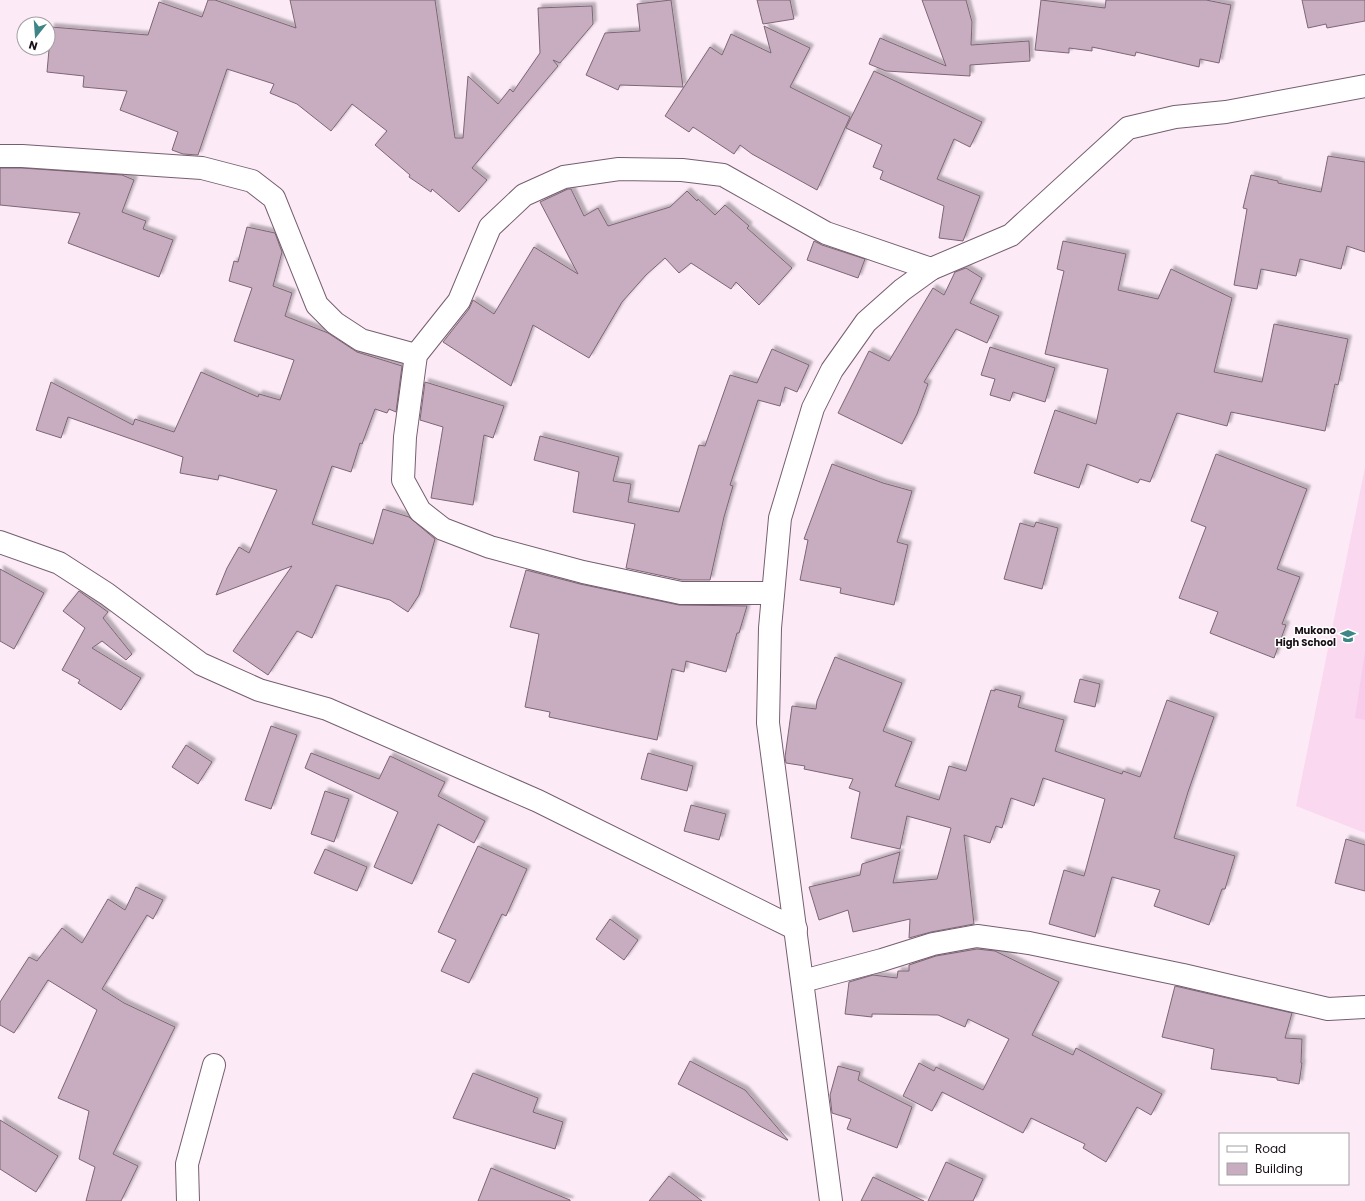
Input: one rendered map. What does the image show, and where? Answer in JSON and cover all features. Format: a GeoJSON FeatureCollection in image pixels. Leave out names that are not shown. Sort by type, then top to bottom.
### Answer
{"type":"FeatureCollection","features":[{"type":"Feature","properties":{"kind":"street"},"geometry":{"type":"LineString","coordinates":[[831,1201],[768,723],[770,628],[780,518],[812,408],[832,370],[866,322],[902,290],[932,269],[1011,235],[1128,128],[1175,117],[1226,112],[1365,86]]}},
{"type":"Feature","properties":{"kind":"street"},"geometry":{"type":"LineString","coordinates":[[0,156],[22,156],[202,168],[252,180],[274,198],[318,305],[335,323],[361,340],[416,355]]}},
{"type":"Feature","properties":{"kind":"street"},"geometry":{"type":"LineString","coordinates":[[773,592],[681,593],[576,570],[490,547],[443,529],[420,511],[403,480],[405,437],[416,355],[459,301],[490,227],[524,195],[564,177],[619,168],[682,170],[723,175],[826,233],[932,269]]}},
{"type":"Feature","properties":{"kind":"street"},"geometry":{"type":"LineString","coordinates":[[0,542],[59,564],[107,594],[201,664],[259,690],[327,709],[538,801],[796,928]]}},
{"type":"Feature","properties":{"kind":"street"},"geometry":{"type":"LineString","coordinates":[[803,981],[882,960],[933,944],[977,936],[1029,943],[1183,975],[1328,1009],[1365,1007]]}},
{"type":"Feature","properties":{"kind":"street"},"geometry":{"type":"LineString","coordinates":[[188,1201],[187,1164],[214,1064]]}},
{"type":"Feature","properties":{"kind":"shaded area","name":"Mukono High School"},"geometry":{"type":"Polygon","coordinates":[[[1365,467],[1365,833],[1296,806],[1365,467]]]}},
{"type":"Feature","properties":{"kind":"shaded area"},"geometry":{"type":"Polygon","coordinates":[[[1365,651],[1365,720],[1355,718],[1365,651]]]}},
{"type":"Feature","properties":{"kind":"building"},"geometry":{"type":"Polygon","coordinates":[[[208,0],[215,0],[296,28],[290,0],[435,0],[455,138],[463,138],[468,76],[498,104],[510,89],[513,92],[540,53],[538,8],[592,6],[593,24],[560,63],[553,60],[558,66],[472,168],[487,180],[459,212],[432,189],[431,192],[409,177],[410,175],[375,145],[387,131],[352,104],[331,131],[297,104],[270,93],[274,84],[227,69],[198,155],[183,154],[172,150],[178,132],[120,110],[127,91],[83,87],[84,76],[47,72],[48,56],[56,56],[56,27],[148,35],[159,2],[202,17],[208,0]]]}},
{"type":"Feature","properties":{"kind":"building"},"geometry":{"type":"Polygon","coordinates":[[[671,0],[683,87],[620,85],[618,90],[586,75],[605,33],[640,31],[637,4],[671,0]]]}},
{"type":"Feature","properties":{"kind":"building"},"geometry":{"type":"Polygon","coordinates":[[[757,0],[790,0],[794,19],[763,24],[757,0]]]}},
{"type":"Feature","properties":{"kind":"building"},"geometry":{"type":"Polygon","coordinates":[[[922,0],[966,0],[972,22],[971,45],[1029,41],[1030,61],[970,65],[970,76],[886,71],[869,64],[880,38],[946,66],[922,0]]]}},
{"type":"Feature","properties":{"kind":"building"},"geometry":{"type":"Polygon","coordinates":[[[1041,0],[1105,8],[1106,0],[1206,0],[1231,5],[1219,63],[1200,59],[1199,67],[1136,52],[1135,56],[1092,47],[1092,51],[1069,48],[1069,53],[1035,50],[1041,0]]]}},
{"type":"Feature","properties":{"kind":"building"},"geometry":{"type":"Polygon","coordinates":[[[1302,0],[1365,0],[1365,21],[1327,28],[1326,24],[1308,28],[1302,0]]]}},
{"type":"Feature","properties":{"kind":"building"},"geometry":{"type":"Polygon","coordinates":[[[764,26],[810,48],[790,87],[850,117],[817,190],[752,154],[740,145],[734,154],[693,127],[689,132],[665,116],[710,47],[722,55],[731,34],[771,53],[764,26]]]}},
{"type":"Feature","properties":{"kind":"building"},"geometry":{"type":"Polygon","coordinates":[[[874,71],[982,122],[970,147],[954,139],[937,179],[980,196],[963,241],[939,238],[944,206],[880,179],[883,171],[873,167],[882,145],[846,128],[874,71]]]}},
{"type":"Feature","properties":{"kind":"building"},"geometry":{"type":"Polygon","coordinates":[[[1328,156],[1365,162],[1365,252],[1347,246],[1341,269],[1300,259],[1296,276],[1261,269],[1257,289],[1234,285],[1247,209],[1243,208],[1251,175],[1278,181],[1278,183],[1321,192],[1328,156]]]}},
{"type":"Feature","properties":{"kind":"building"},"geometry":{"type":"Polygon","coordinates":[[[0,168],[22,168],[122,175],[134,180],[122,212],[146,221],[143,229],[173,240],[159,277],[68,243],[80,213],[0,205],[0,168]]]}},
{"type":"Feature","properties":{"kind":"building"},"geometry":{"type":"Polygon","coordinates":[[[571,189],[584,216],[598,208],[608,226],[670,207],[687,191],[715,215],[725,205],[749,226],[747,228],[792,268],[759,305],[736,282],[731,289],[691,263],[679,273],[665,258],[646,275],[622,302],[589,358],[533,325],[511,386],[443,342],[469,309],[473,300],[494,314],[534,247],[578,274],[540,202],[571,189]]]}},
{"type":"Feature","properties":{"kind":"building"},"geometry":{"type":"Polygon","coordinates":[[[247,227],[275,233],[282,252],[273,286],[292,293],[285,316],[328,333],[357,352],[402,366],[396,412],[389,409],[387,413],[375,409],[362,444],[360,443],[351,472],[332,466],[312,524],[373,544],[383,509],[409,517],[435,539],[419,595],[408,612],[390,600],[336,585],[312,638],[297,631],[268,675],[233,651],[292,566],[216,595],[227,568],[239,547],[249,553],[277,490],[219,475],[218,480],[180,473],[183,457],[68,417],[61,438],[36,430],[51,382],[133,425],[135,419],[174,432],[201,372],[258,397],[259,394],[280,400],[294,360],[234,341],[252,288],[229,281],[234,261],[238,262],[247,227]]]}},
{"type":"Feature","properties":{"kind":"building"},"geometry":{"type":"Polygon","coordinates":[[[814,241],[865,259],[858,278],[807,260],[814,241]]]}},
{"type":"Feature","properties":{"kind":"building"},"geometry":{"type":"Polygon","coordinates":[[[1063,241],[1126,254],[1118,290],[1158,299],[1171,269],[1232,298],[1214,372],[1262,382],[1274,324],[1348,339],[1338,385],[1335,384],[1325,431],[1231,412],[1227,426],[1177,413],[1150,482],[1140,479],[1138,483],[1087,464],[1079,488],[1034,473],[1055,410],[1096,424],[1108,369],[1045,354],[1064,271],[1057,269],[1063,241]]]}},
{"type":"Feature","properties":{"kind":"building"},"geometry":{"type":"Polygon","coordinates":[[[966,268],[982,278],[970,303],[999,316],[987,343],[956,329],[924,382],[928,384],[917,414],[902,444],[838,413],[869,351],[889,361],[933,288],[944,295],[955,272],[966,268]]]}},
{"type":"Feature","properties":{"kind":"building"},"geometry":{"type":"Polygon","coordinates":[[[990,347],[1055,368],[1045,402],[1013,392],[1010,401],[990,395],[995,379],[981,375],[990,347]]]}},
{"type":"Feature","properties":{"kind":"building"},"geometry":{"type":"Polygon","coordinates":[[[772,349],[809,365],[797,392],[785,387],[780,406],[758,400],[730,485],[733,486],[724,517],[710,580],[682,580],[626,568],[635,524],[573,512],[579,472],[534,460],[540,436],[619,457],[613,481],[631,484],[628,502],[679,512],[699,445],[705,446],[730,375],[757,383],[772,349]]]}},
{"type":"Feature","properties":{"kind":"building"},"geometry":{"type":"Polygon","coordinates":[[[425,382],[504,406],[493,438],[484,435],[473,505],[431,498],[443,427],[420,420],[425,382]]]}},
{"type":"Feature","properties":{"kind":"building"},"geometry":{"type":"Polygon","coordinates":[[[1216,454],[1307,489],[1277,569],[1300,577],[1282,624],[1286,625],[1274,658],[1210,633],[1218,612],[1179,598],[1206,527],[1191,521],[1216,454]]]}},
{"type":"Feature","properties":{"kind":"building"},"geometry":{"type":"Polygon","coordinates":[[[832,464],[883,483],[912,491],[897,542],[908,545],[894,605],[840,593],[841,588],[800,580],[808,540],[804,539],[832,464]]]}},
{"type":"Feature","properties":{"kind":"building"},"geometry":{"type":"Polygon","coordinates":[[[1036,522],[1058,528],[1042,589],[1004,579],[1020,523],[1034,527],[1036,522]]]}},
{"type":"Feature","properties":{"kind":"building"},"geometry":{"type":"Polygon","coordinates":[[[0,569],[44,593],[14,649],[0,641],[0,569]]]}},
{"type":"Feature","properties":{"kind":"building"},"geometry":{"type":"Polygon","coordinates":[[[526,570],[580,584],[679,605],[747,606],[739,633],[737,633],[726,672],[686,661],[684,672],[672,669],[657,740],[549,717],[550,712],[525,707],[539,634],[510,627],[526,570]]]}},
{"type":"Feature","properties":{"kind":"building"},"geometry":{"type":"Polygon","coordinates":[[[79,591],[108,612],[103,618],[132,654],[126,660],[102,641],[92,648],[141,678],[121,710],[78,683],[80,680],[62,670],[85,628],[63,611],[79,591]]]}},
{"type":"Feature","properties":{"kind":"building"},"geometry":{"type":"Polygon","coordinates":[[[835,657],[902,683],[883,731],[912,742],[895,786],[939,800],[949,766],[966,771],[991,690],[995,691],[995,689],[1021,696],[1018,707],[1064,720],[1055,751],[1122,774],[1123,771],[1140,777],[1167,700],[1214,717],[1174,838],[1235,856],[1225,889],[1222,889],[1209,925],[1154,906],[1160,890],[1112,877],[1095,937],[1049,924],[1064,870],[1084,876],[1105,799],[1043,778],[1034,806],[1011,798],[1002,828],[996,826],[990,843],[964,835],[974,924],[931,932],[909,938],[910,919],[853,932],[848,910],[819,920],[809,887],[860,875],[862,864],[900,852],[893,883],[937,879],[951,828],[907,816],[900,849],[851,838],[860,792],[849,788],[853,779],[804,769],[805,766],[786,763],[785,757],[792,706],[816,709],[817,701],[835,657]]]}},
{"type":"Feature","properties":{"kind":"building"},"geometry":{"type":"Polygon","coordinates":[[[1080,679],[1100,684],[1095,707],[1074,702],[1080,679]]]}},
{"type":"Feature","properties":{"kind":"building"},"geometry":{"type":"Polygon","coordinates":[[[271,726],[297,735],[271,809],[245,800],[271,726]]]}},
{"type":"Feature","properties":{"kind":"building"},"geometry":{"type":"Polygon","coordinates":[[[186,745],[212,762],[198,784],[172,767],[186,745]]]}},
{"type":"Feature","properties":{"kind":"building"},"geometry":{"type":"Polygon","coordinates":[[[311,753],[379,779],[390,756],[445,782],[438,796],[485,821],[474,843],[438,824],[412,884],[374,867],[398,812],[305,768],[311,753]]]}},
{"type":"Feature","properties":{"kind":"building"},"geometry":{"type":"Polygon","coordinates":[[[648,753],[693,766],[687,791],[641,779],[648,753]]]}},
{"type":"Feature","properties":{"kind":"building"},"geometry":{"type":"Polygon","coordinates":[[[325,791],[349,799],[334,842],[311,834],[325,791]]]}},
{"type":"Feature","properties":{"kind":"building"},"geometry":{"type":"Polygon","coordinates":[[[691,805],[726,814],[719,840],[684,831],[691,805]]]}},
{"type":"Feature","properties":{"kind":"building"},"geometry":{"type":"Polygon","coordinates":[[[1346,839],[1365,845],[1365,891],[1335,883],[1346,839]]]}},
{"type":"Feature","properties":{"kind":"building"},"geometry":{"type":"Polygon","coordinates":[[[478,846],[527,869],[506,916],[502,914],[469,983],[441,971],[456,940],[438,932],[478,846]]]}},
{"type":"Feature","properties":{"kind":"building"},"geometry":{"type":"Polygon","coordinates":[[[325,849],[367,867],[357,891],[314,873],[325,849]]]}},
{"type":"Feature","properties":{"kind":"building"},"geometry":{"type":"Polygon","coordinates":[[[136,887],[163,900],[153,919],[147,915],[102,989],[124,1003],[175,1027],[113,1154],[138,1166],[121,1201],[86,1201],[95,1167],[79,1159],[89,1111],[58,1098],[97,1010],[48,980],[14,1033],[0,1025],[0,1002],[29,957],[37,961],[62,928],[82,943],[108,899],[125,910],[136,887]]]}},
{"type":"Feature","properties":{"kind":"building"},"geometry":{"type":"Polygon","coordinates":[[[610,919],[638,940],[624,960],[596,939],[610,919]]]}},
{"type":"Feature","properties":{"kind":"building"},"geometry":{"type":"Polygon","coordinates":[[[977,949],[995,951],[1059,982],[1032,1035],[1073,1055],[1076,1048],[1162,1094],[1151,1115],[1137,1107],[1106,1162],[1083,1148],[1085,1144],[1031,1118],[1023,1133],[942,1092],[932,1111],[903,1096],[919,1063],[934,1071],[936,1067],[983,1090],[1009,1039],[968,1019],[965,1027],[938,1015],[872,1014],[872,1017],[845,1014],[849,982],[873,975],[897,978],[898,971],[909,971],[909,965],[936,956],[977,949]]]}},
{"type":"Feature","properties":{"kind":"building"},"geometry":{"type":"Polygon","coordinates":[[[1175,986],[1292,1013],[1285,1038],[1302,1039],[1302,1063],[1299,1084],[1277,1080],[1277,1078],[1211,1069],[1214,1049],[1162,1037],[1175,986]]]}},
{"type":"Feature","properties":{"kind":"building"},"geometry":{"type":"Polygon","coordinates":[[[690,1061],[745,1090],[788,1140],[678,1084],[690,1061]]]}},
{"type":"Feature","properties":{"kind":"building"},"geometry":{"type":"Polygon","coordinates":[[[838,1066],[860,1072],[858,1080],[912,1107],[897,1148],[847,1129],[851,1119],[832,1113],[830,1095],[838,1066]]]}},
{"type":"Feature","properties":{"kind":"building"},"geometry":{"type":"Polygon","coordinates":[[[473,1073],[538,1098],[533,1112],[563,1122],[555,1149],[453,1118],[473,1073]]]}},
{"type":"Feature","properties":{"kind":"building"},"geometry":{"type":"Polygon","coordinates":[[[0,1120],[58,1156],[36,1192],[0,1169],[0,1120]]]}},
{"type":"Feature","properties":{"kind":"building"},"geometry":{"type":"Polygon","coordinates":[[[946,1162],[983,1179],[973,1201],[928,1201],[946,1162]]]}},
{"type":"Feature","properties":{"kind":"building"},"geometry":{"type":"Polygon","coordinates":[[[491,1168],[570,1200],[570,1201],[478,1201],[491,1168]]]}},
{"type":"Feature","properties":{"kind":"building"},"geometry":{"type":"Polygon","coordinates":[[[669,1176],[702,1201],[649,1201],[669,1176]]]}},
{"type":"Feature","properties":{"kind":"building"},"geometry":{"type":"Polygon","coordinates":[[[873,1177],[924,1201],[861,1201],[873,1177]]]}},
{"type":"Feature","properties":{"kind":"place","name":"Mukono High School"},"geometry":{"type":"Point","coordinates":[1348,636]}}]}
